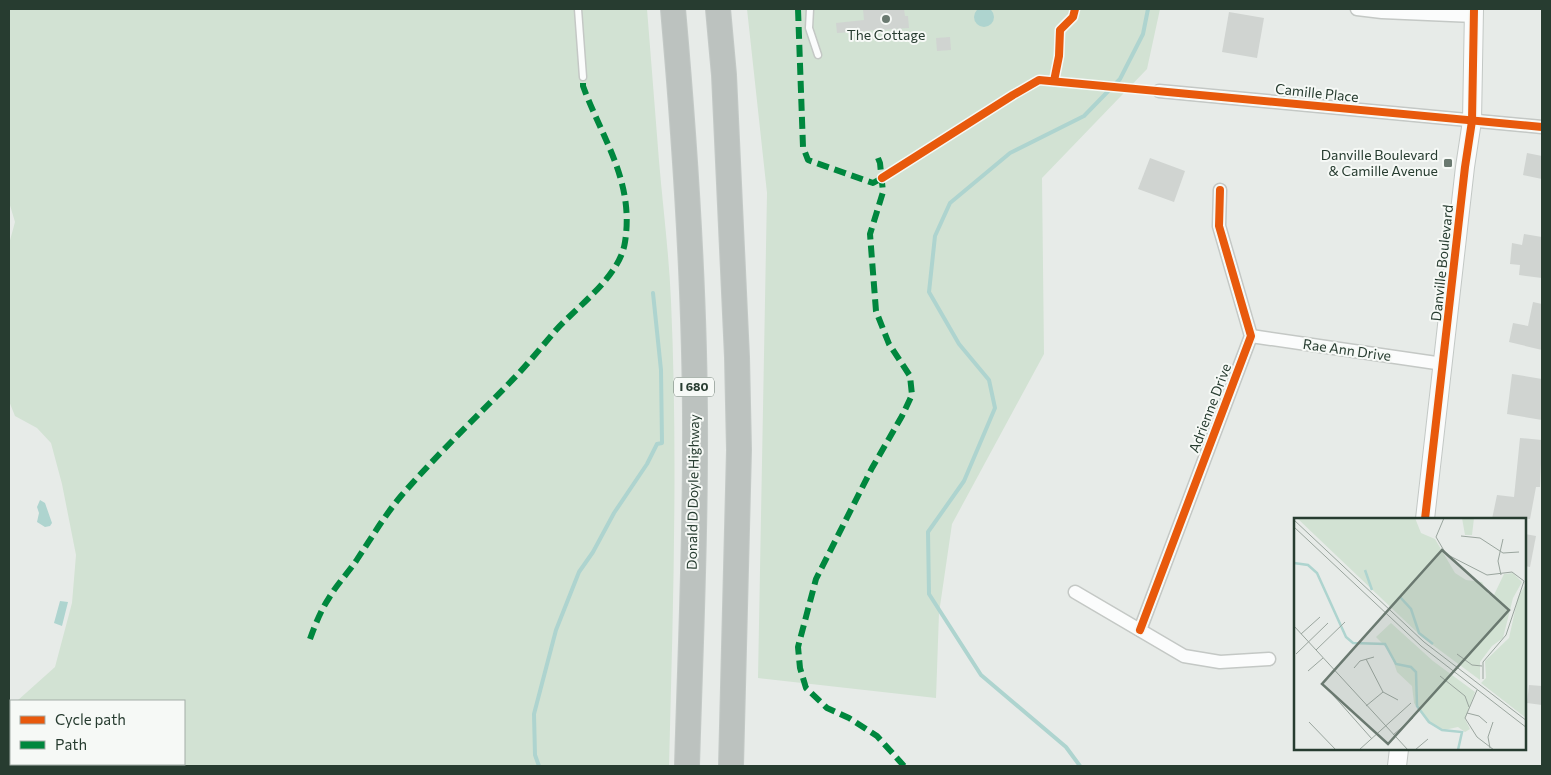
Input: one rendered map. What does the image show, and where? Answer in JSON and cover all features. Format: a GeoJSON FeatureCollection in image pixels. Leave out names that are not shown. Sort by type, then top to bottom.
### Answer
{"type":"FeatureCollection","features":[{"type":"Feature","properties":{"kind":"highway","name":"Donald D Doyle Highway"},"geometry":{"type":"LineString","coordinates":[[673,9],[686,176],[694,361],[695,450],[687,766]]}},
{"type":"Feature","properties":{"kind":"highway"},"geometry":{"type":"LineString","coordinates":[[718,9],[724,75],[738,358],[739,450],[731,766]]}},
{"type":"Feature","properties":{"kind":"main road","name":"Danville Boulevard"},"geometry":{"type":"LineString","coordinates":[[1425,518],[1465,167],[1472,121],[1474,13]]}},
{"type":"Feature","properties":{"kind":"main road"},"geometry":{"type":"LineString","coordinates":[[1397,766],[1399,750]]}},
{"type":"Feature","properties":{"kind":"street"},"geometry":{"type":"LineString","coordinates":[[1357,9],[1382,12],[1474,13]]}},
{"type":"Feature","properties":{"kind":"street","name":"Camille Place"},"geometry":{"type":"LineString","coordinates":[[1159,91],[1542,127]]}},
{"type":"Feature","properties":{"kind":"street"},"geometry":{"type":"LineString","coordinates":[[1220,190],[1219,226],[1251,336]]}},
{"type":"Feature","properties":{"kind":"street","name":"Rae Ann Drive"},"geometry":{"type":"LineString","coordinates":[[1251,336],[1443,364]]}},
{"type":"Feature","properties":{"kind":"street","name":"Adrienne Drive"},"geometry":{"type":"LineString","coordinates":[[1140,630],[1251,336]]}},
{"type":"Feature","properties":{"kind":"street"},"geometry":{"type":"LineString","coordinates":[[1075,592],[1184,656],[1220,662],[1269,658]]}},
{"type":"Feature","properties":{"kind":"lane"},"geometry":{"type":"LineString","coordinates":[[578,9],[583,77]]}},
{"type":"Feature","properties":{"kind":"lane"},"geometry":{"type":"LineString","coordinates":[[810,9],[809,28],[818,55]]}},
{"type":"Feature","properties":{"kind":"green space"},"geometry":{"type":"Polygon","coordinates":[[[9,9],[647,9],[669,266],[673,359],[674,534],[669,766],[9,766],[10,708],[10,765],[185,765],[185,700],[18,700],[55,667],[72,603],[76,555],[62,484],[51,443],[37,428],[15,416],[9,401],[9,244],[15,222],[9,202],[9,9]]]}},
{"type":"Feature","properties":{"kind":"green space"},"geometry":{"type":"Polygon","coordinates":[[[747,9],[1160,9],[1147,69],[1042,178],[1044,354],[952,524],[939,613],[936,698],[758,678],[767,193],[747,9]]]}},
{"type":"Feature","properties":{"kind":"water"},"geometry":{"type":"Polygon","coordinates":[[[984,7],[991,10],[994,17],[991,24],[984,27],[977,24],[974,17],[977,10],[984,7]]]}},
{"type":"Feature","properties":{"kind":"water"},"geometry":{"type":"Polygon","coordinates":[[[40,500],[45,503],[52,523],[50,526],[45,527],[37,522],[39,513],[37,507],[40,500]]]}},
{"type":"Feature","properties":{"kind":"water"},"geometry":{"type":"Polygon","coordinates":[[[60,601],[68,602],[62,626],[54,623],[60,601]]]}},
{"type":"Feature","properties":{"kind":"building","name":"The Cottage"},"geometry":{"type":"Polygon","coordinates":[[[863,9],[904,9],[905,16],[908,16],[909,28],[837,33],[836,23],[864,20],[863,9]]]}},
{"type":"Feature","properties":{"kind":"building"},"geometry":{"type":"Polygon","coordinates":[[[1229,12],[1264,18],[1257,58],[1222,52],[1229,12]]]}},
{"type":"Feature","properties":{"kind":"building"},"geometry":{"type":"Polygon","coordinates":[[[950,37],[951,50],[937,51],[936,38],[950,37]]]}},
{"type":"Feature","properties":{"kind":"building"},"geometry":{"type":"Polygon","coordinates":[[[1527,153],[1542,156],[1542,179],[1523,175],[1527,153]]]}},
{"type":"Feature","properties":{"kind":"building"},"geometry":{"type":"Polygon","coordinates":[[[1150,158],[1185,171],[1174,202],[1138,189],[1150,158]]]}},
{"type":"Feature","properties":{"kind":"building"},"geometry":{"type":"Polygon","coordinates":[[[1524,234],[1542,237],[1542,278],[1519,275],[1520,265],[1510,264],[1512,243],[1522,245],[1524,234]]]}},
{"type":"Feature","properties":{"kind":"building"},"geometry":{"type":"Polygon","coordinates":[[[1533,302],[1542,304],[1542,350],[1509,342],[1513,323],[1528,326],[1533,302]]]}},
{"type":"Feature","properties":{"kind":"building"},"geometry":{"type":"Polygon","coordinates":[[[1512,374],[1542,379],[1542,420],[1507,414],[1512,374]]]}},
{"type":"Feature","properties":{"kind":"building"},"geometry":{"type":"Polygon","coordinates":[[[1520,438],[1542,440],[1540,487],[1536,487],[1530,519],[1492,518],[1497,495],[1514,497],[1520,438]]]}},
{"type":"Feature","properties":{"kind":"building"},"geometry":{"type":"Polygon","coordinates":[[[1526,534],[1536,536],[1530,567],[1526,566],[1526,534]]]}},
{"type":"Feature","properties":{"kind":"building"},"geometry":{"type":"Polygon","coordinates":[[[1529,685],[1542,686],[1542,705],[1527,703],[1529,685]]]}},
{"type":"Feature","properties":{"kind":"waterway"},"geometry":{"type":"LineString","coordinates":[[1080,766],[1066,747],[981,675],[929,594],[928,532],[964,481],[995,408],[989,380],[959,344],[929,292],[935,236],[950,203],[1010,153],[1084,116],[1120,79],[1143,34],[1148,9]]}},
{"type":"Feature","properties":{"kind":"waterway"},"geometry":{"type":"LineString","coordinates":[[539,766],[535,755],[534,714],[556,630],[579,572],[593,552],[614,513],[647,464],[657,444],[662,443],[661,370],[653,293]]}},
{"type":"Feature","properties":{"kind":"marked path"},"geometry":{"type":"LineString","coordinates":[[798,9],[803,147],[808,160],[873,183],[882,178]]}},
{"type":"Feature","properties":{"kind":"marked path"},"geometry":{"type":"LineString","coordinates":[[310,639],[332,593],[401,496],[444,449],[519,373],[556,330],[597,289],[607,278],[622,255],[627,221],[622,183],[610,148],[583,86],[583,77]]}},
{"type":"Feature","properties":{"kind":"marked path"},"geometry":{"type":"LineString","coordinates":[[878,158],[883,192],[870,234],[876,311],[889,344],[910,376],[912,395],[872,468],[816,579],[798,647],[800,668],[806,688],[827,708],[849,718],[877,736],[904,766]]}},
{"type":"Feature","properties":{"kind":"cycle path"},"geometry":{"type":"LineString","coordinates":[[1054,81],[1059,56],[1060,30],[1073,17],[1075,9]]}},
{"type":"Feature","properties":{"kind":"cycle path"},"geometry":{"type":"LineString","coordinates":[[1425,518],[1465,167],[1472,121],[1474,9]]}},
{"type":"Feature","properties":{"kind":"cycle path"},"geometry":{"type":"LineString","coordinates":[[882,178],[1039,80],[1542,127]]}},
{"type":"Feature","properties":{"kind":"cycle path"},"geometry":{"type":"LineString","coordinates":[[1140,630],[1251,336],[1219,226],[1220,190]]}},
{"type":"Feature","properties":{"kind":"place","name":"The Cottage"},"geometry":{"type":"Point","coordinates":[886,19]}},
{"type":"Feature","properties":{"kind":"place","name":"Danville Boulevard & Camille Avenue"},"geometry":{"type":"Point","coordinates":[1448,163]}}]}
